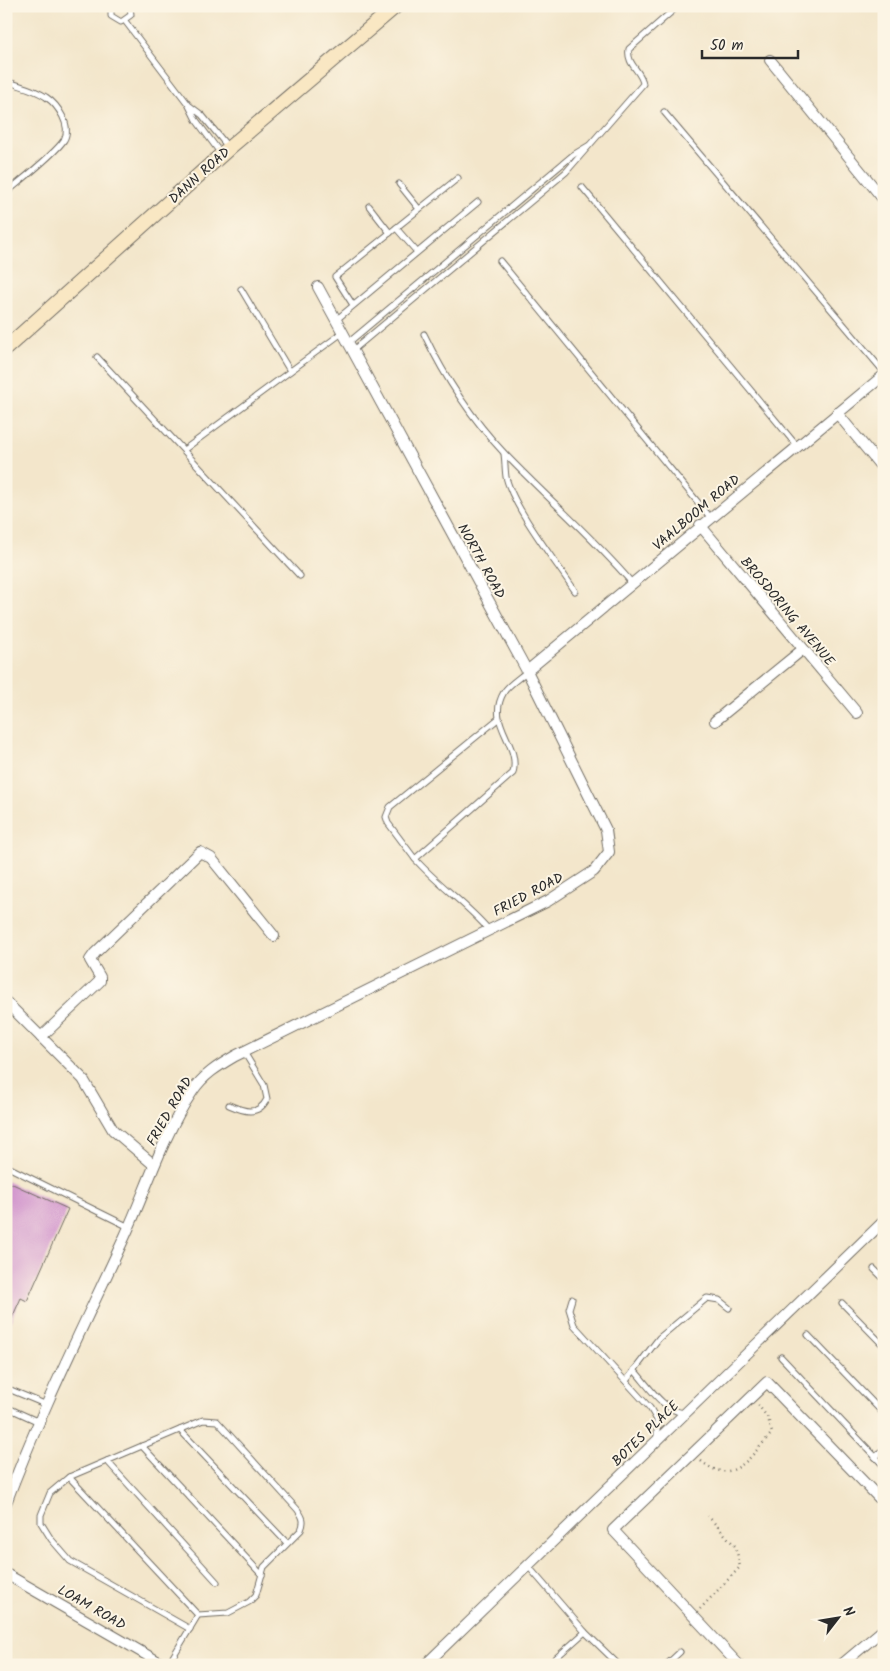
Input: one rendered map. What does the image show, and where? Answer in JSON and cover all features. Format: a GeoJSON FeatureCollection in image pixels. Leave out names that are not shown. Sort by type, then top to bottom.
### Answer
{"type":"FeatureCollection","features":[{"type":"Feature","properties":{"kind":"main road","name":"DANN ROAD"},"geometry":{"type":"LineString","coordinates":[[6,348],[225,152],[396,6]]}},
{"type":"Feature","properties":{"kind":"street"},"geometry":{"type":"LineString","coordinates":[[770,60],[884,200]]}},
{"type":"Feature","properties":{"kind":"street","name":"NORTH ROAD"},"geometry":{"type":"LineString","coordinates":[[318,287],[527,672],[606,830],[609,852]]}},
{"type":"Feature","properties":{"kind":"street","name":"VAALBOOM ROAD"},"geometry":{"type":"LineString","coordinates":[[527,672],[632,582],[884,373]]}},
{"type":"Feature","properties":{"kind":"street"},"geometry":{"type":"LineString","coordinates":[[837,413],[884,470]]}},
{"type":"Feature","properties":{"kind":"street","name":"BROSDORING AVENUE"},"geometry":{"type":"LineString","coordinates":[[700,526],[857,714]]}},
{"type":"Feature","properties":{"kind":"street"},"geometry":{"type":"LineString","coordinates":[[715,721],[802,650]]}},
{"type":"Feature","properties":{"kind":"street"},"geometry":{"type":"LineString","coordinates":[[41,1037],[100,981],[100,977],[90,960],[95,953],[200,852],[211,858],[274,936]]}},
{"type":"Feature","properties":{"kind":"street","name":"FRIED ROAD"},"geometry":{"type":"LineString","coordinates":[[6,1503],[8,1493],[129,1228],[154,1165],[192,1092],[209,1072],[244,1052],[548,901],[582,880],[601,865],[609,852]]}},
{"type":"Feature","properties":{"kind":"street"},"geometry":{"type":"LineString","coordinates":[[6,1002],[83,1079],[114,1130],[154,1165]]}},
{"type":"Feature","properties":{"kind":"street","name":"BOTES PLACE"},"geometry":{"type":"LineString","coordinates":[[425,1665],[884,1221]]}},
{"type":"Feature","properties":{"kind":"street"},"geometry":{"type":"LineString","coordinates":[[739,1665],[613,1530],[767,1382],[884,1503]]}},
{"type":"Feature","properties":{"kind":"street","name":"LOAM ROAD"},"geometry":{"type":"LineString","coordinates":[[6,1574],[164,1665]]}},
{"type":"Feature","properties":{"kind":"street"},"geometry":{"type":"LineString","coordinates":[[841,1665],[884,1629]]}},
{"type":"Feature","properties":{"kind":"lane"},"geometry":{"type":"LineString","coordinates":[[111,6],[110,12],[113,19],[125,21],[188,104],[206,134],[225,152]]}},
{"type":"Feature","properties":{"kind":"lane"},"geometry":{"type":"LineString","coordinates":[[125,21],[131,15],[130,6]]}},
{"type":"Feature","properties":{"kind":"lane"},"geometry":{"type":"LineString","coordinates":[[350,347],[566,172],[643,84],[641,77],[629,60],[628,49],[678,6]]}},
{"type":"Feature","properties":{"kind":"lane"},"geometry":{"type":"LineString","coordinates":[[6,81],[46,97],[59,111],[66,126],[66,132],[61,144],[6,193]]}},
{"type":"Feature","properties":{"kind":"lane"},"geometry":{"type":"LineString","coordinates":[[188,104],[213,128],[225,152]]}},
{"type":"Feature","properties":{"kind":"lane"},"geometry":{"type":"LineString","coordinates":[[664,112],[884,373]]}},
{"type":"Feature","properties":{"kind":"lane"},"geometry":{"type":"LineString","coordinates":[[206,134],[213,128]]}},
{"type":"Feature","properties":{"kind":"lane"},"geometry":{"type":"LineString","coordinates":[[350,347],[573,155],[588,146]]}},
{"type":"Feature","properties":{"kind":"lane"},"geometry":{"type":"LineString","coordinates":[[353,306],[335,277],[458,178]]}},
{"type":"Feature","properties":{"kind":"lane"},"geometry":{"type":"LineString","coordinates":[[399,184],[419,210]]}},
{"type":"Feature","properties":{"kind":"lane"},"geometry":{"type":"LineString","coordinates":[[582,187],[797,446]]}},
{"type":"Feature","properties":{"kind":"lane"},"geometry":{"type":"LineString","coordinates":[[335,320],[478,202]]}},
{"type":"Feature","properties":{"kind":"lane"},"geometry":{"type":"LineString","coordinates":[[369,206],[390,233]]}},
{"type":"Feature","properties":{"kind":"lane"},"geometry":{"type":"LineString","coordinates":[[396,228],[417,252]]}},
{"type":"Feature","properties":{"kind":"lane"},"geometry":{"type":"LineString","coordinates":[[500,260],[710,517]]}},
{"type":"Feature","properties":{"kind":"lane"},"geometry":{"type":"LineString","coordinates":[[241,289],[290,371]]}},
{"type":"Feature","properties":{"kind":"lane"},"geometry":{"type":"LineString","coordinates":[[184,449],[342,333]]}},
{"type":"Feature","properties":{"kind":"lane"},"geometry":{"type":"LineString","coordinates":[[424,334],[453,388],[504,453],[592,539],[632,582]]}},
{"type":"Feature","properties":{"kind":"lane"},"geometry":{"type":"LineString","coordinates":[[97,357],[300,576]]}},
{"type":"Feature","properties":{"kind":"lane"},"geometry":{"type":"LineString","coordinates":[[504,453],[506,477],[510,486],[536,533],[575,591]]}},
{"type":"Feature","properties":{"kind":"lane"},"geometry":{"type":"LineString","coordinates":[[489,931],[473,911],[434,880],[415,859],[388,824],[386,817],[390,807],[498,719],[505,691],[527,672]]}},
{"type":"Feature","properties":{"kind":"lane"},"geometry":{"type":"LineString","coordinates":[[415,859],[513,773],[516,760],[498,719]]}},
{"type":"Feature","properties":{"kind":"lane"},"geometry":{"type":"LineString","coordinates":[[229,1105],[244,1112],[252,1112],[259,1109],[266,1099],[264,1085],[244,1052]]}},
{"type":"Feature","properties":{"kind":"lane"},"geometry":{"type":"LineString","coordinates":[[6,1166],[129,1228]]}},
{"type":"Feature","properties":{"kind":"lane"},"geometry":{"type":"LineString","coordinates":[[874,1269],[884,1279]]}},
{"type":"Feature","properties":{"kind":"lane"},"geometry":{"type":"LineString","coordinates":[[626,1381],[659,1338],[707,1298],[719,1300],[729,1308]]}},
{"type":"Feature","properties":{"kind":"lane"},"geometry":{"type":"LineString","coordinates":[[572,1299],[570,1309],[574,1325],[650,1408],[657,1420],[657,1440]]}},
{"type":"Feature","properties":{"kind":"lane"},"geometry":{"type":"LineString","coordinates":[[842,1303],[884,1346]]}},
{"type":"Feature","properties":{"kind":"lane"},"geometry":{"type":"LineString","coordinates":[[808,1335],[884,1414]]}},
{"type":"Feature","properties":{"kind":"lane"},"geometry":{"type":"LineString","coordinates":[[781,1357],[884,1466]]}},
{"type":"Feature","properties":{"kind":"lane"},"geometry":{"type":"LineString","coordinates":[[634,1370],[668,1407],[676,1412],[685,1413]]}},
{"type":"Feature","properties":{"kind":"lane"},"geometry":{"type":"LineString","coordinates":[[6,1388],[48,1405]]}},
{"type":"Feature","properties":{"kind":"lane"},"geometry":{"type":"LineString","coordinates":[[6,1407],[40,1422]]}},
{"type":"Feature","properties":{"kind":"lane"},"geometry":{"type":"LineString","coordinates":[[190,1629],[70,1562],[50,1539],[41,1523],[41,1515],[50,1493],[69,1477],[203,1420],[217,1421],[302,1516],[304,1524],[301,1530],[270,1558],[264,1567],[256,1595],[239,1609],[228,1613],[198,1615]]}},
{"type":"Feature","properties":{"kind":"lane"},"geometry":{"type":"LineString","coordinates":[[180,1430],[287,1543]]}},
{"type":"Feature","properties":{"kind":"lane"},"geometry":{"type":"LineString","coordinates":[[142,1446],[262,1575]]}},
{"type":"Feature","properties":{"kind":"lane"},"geometry":{"type":"LineString","coordinates":[[875,1457],[884,1450]]}},
{"type":"Feature","properties":{"kind":"lane"},"geometry":{"type":"LineString","coordinates":[[107,1461],[217,1582]]}},
{"type":"Feature","properties":{"kind":"lane"},"geometry":{"type":"LineString","coordinates":[[69,1477],[198,1615]]}},
{"type":"Feature","properties":{"kind":"lane"},"geometry":{"type":"LineString","coordinates":[[527,1566],[584,1632],[619,1665]]}},
{"type":"Feature","properties":{"kind":"lane"},"geometry":{"type":"LineString","coordinates":[[168,1665],[198,1615]]}},
{"type":"Feature","properties":{"kind":"lane"},"geometry":{"type":"LineString","coordinates":[[548,1665],[584,1632]]}},
{"type":"Feature","properties":{"kind":"lane"},"geometry":{"type":"LineString","coordinates":[[666,1665],[680,1652]]}},
{"type":"Feature","properties":{"kind":"path"},"geometry":{"type":"LineString","coordinates":[[692,1454],[711,1468],[723,1473],[738,1469],[772,1433],[768,1418],[752,1397]]}},
{"type":"Feature","properties":{"kind":"path"},"geometry":{"type":"LineString","coordinates":[[693,1615],[740,1567],[736,1547],[708,1516]]}},
{"type":"Feature","properties":{"kind":"building"},"geometry":{"type":"Polygon","coordinates":[[[6,1181],[68,1209],[27,1301],[21,1298],[6,1331],[6,1181]]]}}]}
